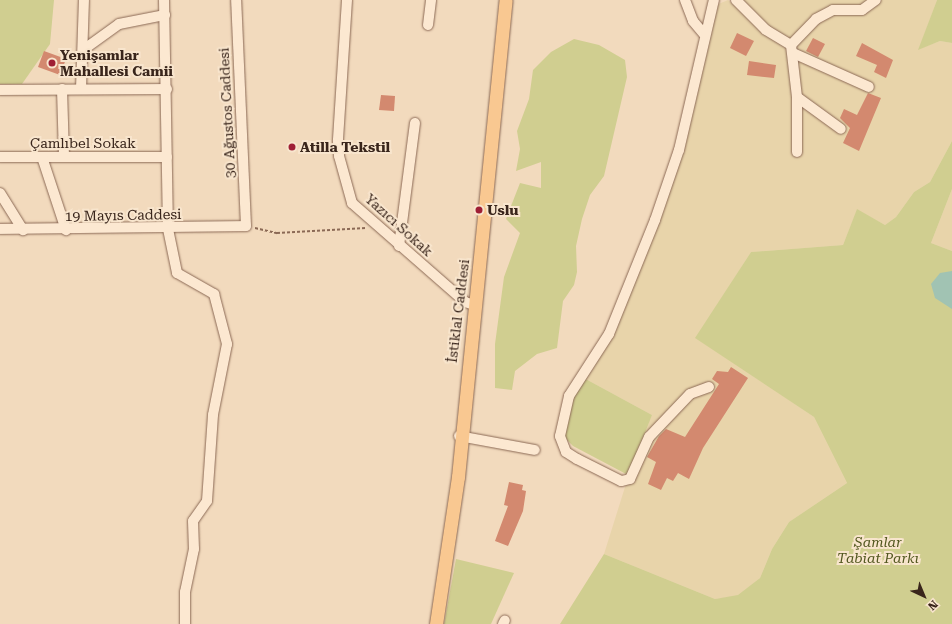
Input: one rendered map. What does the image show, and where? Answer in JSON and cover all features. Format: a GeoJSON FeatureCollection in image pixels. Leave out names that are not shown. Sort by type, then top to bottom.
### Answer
{"type":"FeatureCollection","features":[{"type":"Feature","properties":{"kind":"main road","name":"İstiklal Caddesi"},"geometry":{"type":"LineString","coordinates":[[436,624],[458,477],[459,436],[506,0]]}},
{"type":"Feature","properties":{"kind":"street"},"geometry":{"type":"LineString","coordinates":[[81,89],[84,0]]}},
{"type":"Feature","properties":{"kind":"street"},"geometry":{"type":"LineString","coordinates":[[164,0],[168,229],[177,273],[214,294],[227,344],[213,415],[207,501],[193,521],[194,549],[185,592],[185,624]]}},
{"type":"Feature","properties":{"kind":"street","name":"30 Ağustos Caddesi"},"geometry":{"type":"LineString","coordinates":[[236,0],[246,226]]}},
{"type":"Feature","properties":{"kind":"street","name":"Yazıcı Sokak"},"geometry":{"type":"LineString","coordinates":[[347,0],[339,156],[352,203],[378,228],[465,302],[474,305]]}},
{"type":"Feature","properties":{"kind":"street"},"geometry":{"type":"LineString","coordinates":[[428,25],[431,0]]}},
{"type":"Feature","properties":{"kind":"street"},"geometry":{"type":"LineString","coordinates":[[685,0],[693,21],[704,34]]}},
{"type":"Feature","properties":{"kind":"street"},"geometry":{"type":"LineString","coordinates":[[709,387],[690,394],[649,437],[630,479],[621,481],[566,452],[559,431],[569,396],[609,334],[655,220],[679,150],[704,34],[714,0]]}},
{"type":"Feature","properties":{"kind":"street"},"geometry":{"type":"LineString","coordinates":[[736,0],[766,30],[792,49],[869,87]]}},
{"type":"Feature","properties":{"kind":"street"},"geometry":{"type":"LineString","coordinates":[[797,152],[797,97],[792,49],[816,19],[832,10],[862,10],[876,0]]}},
{"type":"Feature","properties":{"kind":"street"},"geometry":{"type":"LineString","coordinates":[[83,50],[119,24],[165,15]]}},
{"type":"Feature","properties":{"kind":"street"},"geometry":{"type":"LineString","coordinates":[[62,89],[64,157]]}},
{"type":"Feature","properties":{"kind":"street"},"geometry":{"type":"LineString","coordinates":[[0,90],[166,89]]}},
{"type":"Feature","properties":{"kind":"street"},"geometry":{"type":"LineString","coordinates":[[797,97],[841,129]]}},
{"type":"Feature","properties":{"kind":"street"},"geometry":{"type":"LineString","coordinates":[[399,246],[415,123]]}},
{"type":"Feature","properties":{"kind":"street","name":"Çamlıbel Sokak"},"geometry":{"type":"LineString","coordinates":[[0,157],[167,157]]}},
{"type":"Feature","properties":{"kind":"street"},"geometry":{"type":"LineString","coordinates":[[42,157],[66,230]]}},
{"type":"Feature","properties":{"kind":"street"},"geometry":{"type":"LineString","coordinates":[[0,193],[23,230]]}},
{"type":"Feature","properties":{"kind":"street","name":"19 Mayıs Caddesi"},"geometry":{"type":"LineString","coordinates":[[0,229],[168,229],[246,226]]}},
{"type":"Feature","properties":{"kind":"street"},"geometry":{"type":"LineString","coordinates":[[459,436],[534,450]]}},
{"type":"Feature","properties":{"kind":"path"},"geometry":{"type":"LineString","coordinates":[[246,226],[277,233],[378,228]]}},
{"type":"Feature","properties":{"kind":"shaded area"},"geometry":{"type":"Polygon","coordinates":[[[728,0],[785,44],[829,14],[878,0],[937,0],[919,49],[940,41],[952,43],[952,141],[930,182],[914,192],[896,217],[885,225],[857,210],[843,245],[751,252],[696,338],[814,417],[847,483],[789,522],[772,549],[760,578],[738,596],[715,599],[604,554],[642,433],[652,415],[582,377],[598,356],[677,164],[714,6],[728,0]]]}},
{"type":"Feature","properties":{"kind":"shaded area"},"geometry":{"type":"Polygon","coordinates":[[[740,0],[871,0],[865,6],[837,7],[790,41],[770,29],[740,0]]]}},
{"type":"Feature","properties":{"kind":"shaded area"},"geometry":{"type":"Polygon","coordinates":[[[952,189],[952,251],[931,243],[952,189]]]}},
{"type":"Feature","properties":{"kind":"shaded area"},"geometry":{"type":"Polygon","coordinates":[[[952,271],[952,309],[935,298],[931,284],[940,273],[952,271]]]}},
{"type":"Feature","properties":{"kind":"green space"},"geometry":{"type":"Polygon","coordinates":[[[0,0],[54,0],[50,44],[22,84],[0,84],[0,0]]]}},
{"type":"Feature","properties":{"kind":"green space"},"geometry":{"type":"Polygon","coordinates":[[[937,0],[952,0],[952,43],[940,41],[918,50],[937,0]]]}},
{"type":"Feature","properties":{"kind":"green space"},"geometry":{"type":"Polygon","coordinates":[[[574,39],[599,45],[625,60],[627,77],[604,176],[590,195],[582,219],[576,246],[577,272],[574,285],[563,301],[557,348],[537,354],[515,371],[512,390],[495,388],[495,344],[504,277],[520,233],[506,219],[520,183],[541,188],[541,162],[516,171],[520,149],[517,131],[529,99],[533,70],[551,52],[574,39]]]}},
{"type":"Feature","properties":{"kind":"green space","name":"Şamlar Tabiat Parkı"},"geometry":{"type":"Polygon","coordinates":[[[952,141],[952,189],[931,243],[952,251],[952,624],[560,624],[604,554],[715,599],[738,595],[760,578],[772,549],[789,522],[847,483],[814,417],[695,338],[751,252],[843,245],[857,209],[885,225],[896,217],[914,192],[930,182],[952,141]]]}},
{"type":"Feature","properties":{"kind":"green space"},"geometry":{"type":"Polygon","coordinates":[[[582,377],[652,415],[628,475],[573,446],[565,438],[562,428],[582,377]]]}},
{"type":"Feature","properties":{"kind":"green space"},"geometry":{"type":"Polygon","coordinates":[[[456,559],[514,573],[491,624],[444,624],[456,559]]]}},
{"type":"Feature","properties":{"kind":"building"},"geometry":{"type":"Polygon","coordinates":[[[737,33],[754,41],[746,56],[730,48],[737,33]]]}},
{"type":"Feature","properties":{"kind":"building"},"geometry":{"type":"Polygon","coordinates":[[[813,38],[825,44],[818,57],[806,51],[813,38]]]}},
{"type":"Feature","properties":{"kind":"building"},"geometry":{"type":"Polygon","coordinates":[[[862,43],[893,60],[886,78],[874,72],[877,65],[856,56],[862,43]]]}},
{"type":"Feature","properties":{"kind":"building","name":"Yenişamlar Mahallesi Camii"},"geometry":{"type":"Polygon","coordinates":[[[44,51],[66,59],[60,75],[38,67],[44,51]]]}},
{"type":"Feature","properties":{"kind":"building"},"geometry":{"type":"Polygon","coordinates":[[[749,61],[776,65],[774,78],[747,75],[749,61]]]}},
{"type":"Feature","properties":{"kind":"building"},"geometry":{"type":"Polygon","coordinates":[[[868,93],[881,98],[859,151],[843,143],[850,128],[840,118],[844,109],[857,115],[868,93]]]}},
{"type":"Feature","properties":{"kind":"building"},"geometry":{"type":"Polygon","coordinates":[[[381,95],[395,96],[394,111],[379,110],[381,95]]]}},
{"type":"Feature","properties":{"kind":"building"},"geometry":{"type":"Polygon","coordinates":[[[731,367],[748,378],[703,448],[689,479],[678,473],[673,481],[667,478],[661,490],[648,484],[656,462],[647,457],[659,436],[666,429],[685,437],[719,384],[712,379],[717,371],[728,372],[731,367]]]}},
{"type":"Feature","properties":{"kind":"building"},"geometry":{"type":"Polygon","coordinates":[[[509,482],[523,485],[522,490],[526,491],[523,511],[508,546],[495,541],[508,506],[504,505],[509,482]]]}},
{"type":"Feature","properties":{"kind":"place","name":"Yenişamlar Mahallesi Camii"},"geometry":{"type":"Point","coordinates":[52,63]}},
{"type":"Feature","properties":{"kind":"place","name":"Atilla Tekstil"},"geometry":{"type":"Point","coordinates":[292,147]}},
{"type":"Feature","properties":{"kind":"place","name":"Uslu"},"geometry":{"type":"Point","coordinates":[479,210]}}]}
